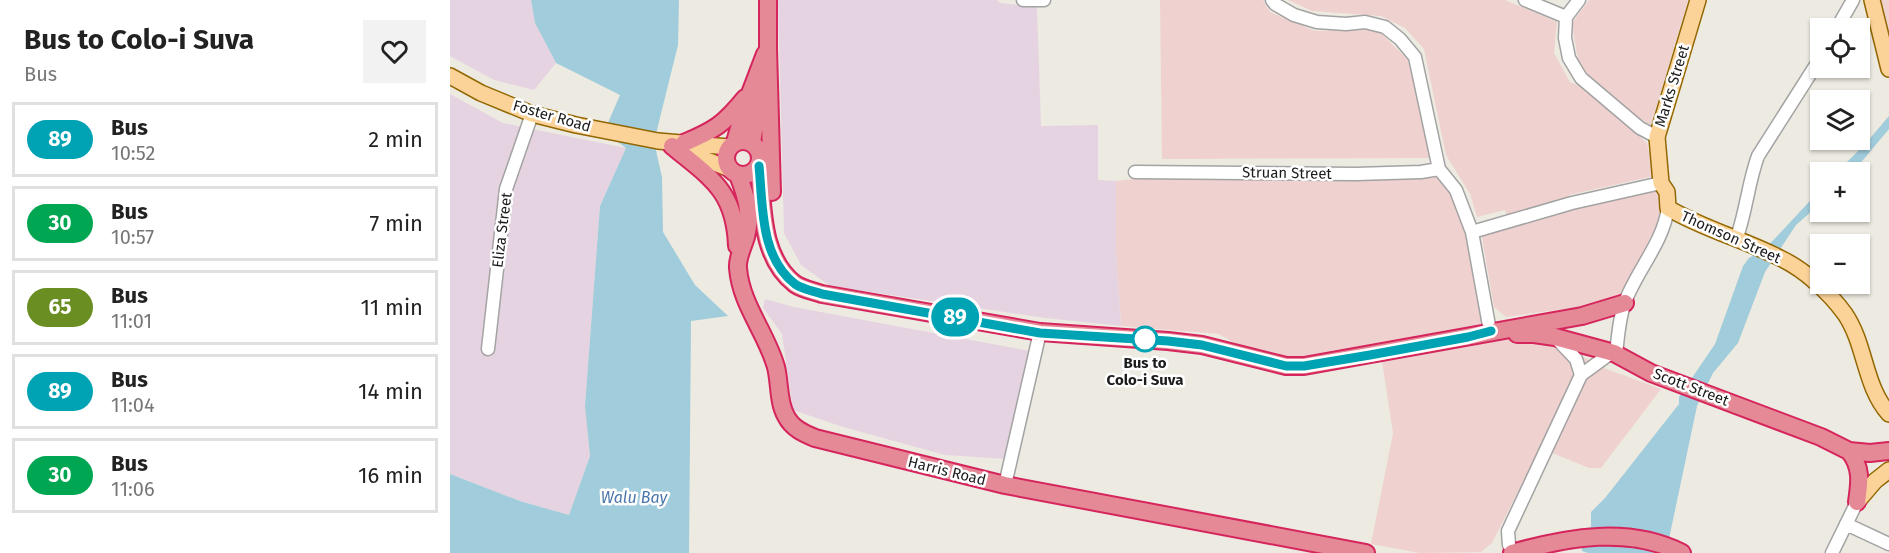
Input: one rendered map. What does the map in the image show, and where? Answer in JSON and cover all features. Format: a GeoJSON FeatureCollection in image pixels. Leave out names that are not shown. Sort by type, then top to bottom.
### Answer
{"type":"FeatureCollection","features":[{"type":"Feature","properties":{"kind":"highway"},"geometry":{"type":"LineString","coordinates":[[768,0],[771,253]]}},
{"type":"Feature","properties":{"kind":"highway"},"geometry":{"type":"LineString","coordinates":[[739,144],[750,93],[768,48]]}},
{"type":"Feature","properties":{"kind":"highway"},"geometry":{"type":"LineString","coordinates":[[759,166],[750,174],[734,172],[726,158],[739,144],[768,48]]}},
{"type":"Feature","properties":{"kind":"highway"},"geometry":{"type":"LineString","coordinates":[[671,143],[716,129],[750,93]]}},
{"type":"Feature","properties":{"kind":"highway"},"geometry":{"type":"LineString","coordinates":[[671,143],[717,185],[728,202],[736,220],[738,265]]}},
{"type":"Feature","properties":{"kind":"highway"},"geometry":{"type":"LineString","coordinates":[[739,144],[760,153],[759,166],[764,217],[771,253],[780,269],[797,285],[822,294],[1040,333],[1202,345],[1286,366],[1304,366],[1359,357],[1582,316],[1624,303]]}},
{"type":"Feature","properties":{"kind":"highway","name":"Harris Road"},"geometry":{"type":"LineString","coordinates":[[734,172],[747,202],[749,219],[738,265],[740,285],[746,304],[767,342],[773,359],[785,416],[795,429],[814,438],[1005,485],[1366,553]]}},
{"type":"Feature","properties":{"kind":"highway","name":"Scott Street"},"geometry":{"type":"LineString","coordinates":[[1491,331],[1555,337],[1591,346],[1651,373],[1821,436],[1849,451],[1870,453],[1889,450]]}},
{"type":"Feature","properties":{"kind":"highway"},"geometry":{"type":"LineString","coordinates":[[1849,451],[1860,471],[1857,502]]}},
{"type":"Feature","properties":{"kind":"highway"},"geometry":{"type":"LineString","coordinates":[[1514,549],[1579,538],[1622,536],[1646,540],[1676,550]]}},
{"type":"Feature","properties":{"kind":"main road","name":"Marks Street"},"geometry":{"type":"LineString","coordinates":[[1668,207],[1667,192],[1661,183],[1657,137],[1698,0]]}},
{"type":"Feature","properties":{"kind":"main road"},"geometry":{"type":"LineString","coordinates":[[1872,0],[1889,69]]}},
{"type":"Feature","properties":{"kind":"main road","name":"Foster Road"},"geometry":{"type":"LineString","coordinates":[[450,76],[481,93],[532,114],[603,131],[671,143],[739,144]]}},
{"type":"Feature","properties":{"kind":"main road","name":"Foster Road"},"geometry":{"type":"LineString","coordinates":[[671,143],[734,172]]}},
{"type":"Feature","properties":{"kind":"main road","name":"Thomson Street"},"geometry":{"type":"LineString","coordinates":[[1668,207],[1685,218],[1780,258],[1813,280],[1846,315],[1858,340],[1872,388],[1888,411]]}},
{"type":"Feature","properties":{"kind":"main road"},"geometry":{"type":"LineString","coordinates":[[1857,502],[1875,480],[1889,470]]}},
{"type":"Feature","properties":{"kind":"street"},"geometry":{"type":"LineString","coordinates":[[1023,0],[1044,0]]}},
{"type":"Feature","properties":{"kind":"street"},"geometry":{"type":"LineString","coordinates":[[1272,0],[1294,15],[1317,22],[1346,24],[1365,22],[1385,27],[1400,39],[1415,57],[1439,169],[1456,190],[1472,232],[1491,331]]}},
{"type":"Feature","properties":{"kind":"street"},"geometry":{"type":"LineString","coordinates":[[1525,0],[1566,17]]}},
{"type":"Feature","properties":{"kind":"street"},"geometry":{"type":"LineString","coordinates":[[1579,0],[1566,17],[1565,38],[1569,58],[1581,78],[1640,128],[1657,137]]}},
{"type":"Feature","properties":{"kind":"street"},"geometry":{"type":"LineString","coordinates":[[1843,18],[1853,0]]}},
{"type":"Feature","properties":{"kind":"street"},"geometry":{"type":"LineString","coordinates":[[1741,242],[1751,174],[1758,156],[1810,74]]}},
{"type":"Feature","properties":{"kind":"street","name":"Eliza Street"},"geometry":{"type":"LineString","coordinates":[[488,350],[506,189],[532,114]]}},
{"type":"Feature","properties":{"kind":"street","name":"Struan Street"},"geometry":{"type":"LineString","coordinates":[[1135,172],[1356,174],[1421,172],[1439,169]]}},
{"type":"Feature","properties":{"kind":"street"},"geometry":{"type":"LineString","coordinates":[[1472,232],[1572,203],[1661,183]]}},
{"type":"Feature","properties":{"kind":"street"},"geometry":{"type":"LineString","coordinates":[[1514,549],[1508,531],[1581,375],[1613,354],[1624,303],[1666,222],[1668,207]]}},
{"type":"Feature","properties":{"kind":"street"},"geometry":{"type":"LineString","coordinates":[[1005,485],[1040,333]]}},
{"type":"Feature","properties":{"kind":"street"},"geometry":{"type":"LineString","coordinates":[[1555,337],[1576,359],[1581,375]]}},
{"type":"Feature","properties":{"kind":"street"},"geometry":{"type":"LineString","coordinates":[[1832,553],[1857,502]]}},
{"type":"Feature","properties":{"kind":"street"},"geometry":{"type":"LineString","coordinates":[[1846,524],[1889,544]]}},
{"type":"Feature","properties":{"kind":"shaded area"},"geometry":{"type":"Polygon","coordinates":[[[450,0],[531,0],[535,23],[556,63],[534,90],[494,80],[450,56],[450,0]]]}},
{"type":"Feature","properties":{"kind":"shaded area"},"geometry":{"type":"Polygon","coordinates":[[[778,0],[997,0],[1000,3],[1037,7],[1041,126],[1098,125],[1098,180],[1116,181],[1116,251],[1121,326],[1045,318],[830,286],[801,265],[784,233],[778,0]]]}},
{"type":"Feature","properties":{"kind":"shaded area"},"geometry":{"type":"Polygon","coordinates":[[[1160,0],[1263,0],[1270,12],[1315,31],[1365,29],[1381,33],[1408,60],[1432,158],[1162,159],[1160,0]]]}},
{"type":"Feature","properties":{"kind":"shaded area"},"geometry":{"type":"Polygon","coordinates":[[[1288,0],[1505,0],[1557,22],[1554,53],[1570,82],[1589,90],[1647,143],[1654,176],[1569,195],[1572,203],[1508,223],[1505,210],[1477,217],[1470,194],[1446,155],[1424,49],[1405,28],[1381,16],[1312,11],[1288,0]]]}},
{"type":"Feature","properties":{"kind":"shaded area"},"geometry":{"type":"Polygon","coordinates":[[[1589,0],[1688,0],[1651,125],[1609,100],[1580,73],[1572,23],[1589,0]]]}},
{"type":"Feature","properties":{"kind":"shaded area"},"geometry":{"type":"Polygon","coordinates":[[[1880,0],[1889,0],[1889,34],[1880,0]]]}},
{"type":"Feature","properties":{"kind":"shaded area"},"geometry":{"type":"Polygon","coordinates":[[[450,94],[503,123],[626,148],[600,206],[585,406],[590,456],[569,515],[520,501],[450,474],[450,94]]]}},
{"type":"Feature","properties":{"kind":"shaded area"},"geometry":{"type":"Polygon","coordinates":[[[1434,168],[1449,189],[1465,230],[1483,327],[1288,361],[1250,352],[1219,334],[1121,326],[1116,251],[1116,181],[1190,173],[1434,168]]]}},
{"type":"Feature","properties":{"kind":"shaded area"},"geometry":{"type":"Polygon","coordinates":[[[1659,186],[1665,209],[1660,227],[1620,301],[1506,317],[1494,307],[1481,232],[1659,186]]]}},
{"type":"Feature","properties":{"kind":"shaded area"},"geometry":{"type":"Polygon","coordinates":[[[765,299],[794,307],[1030,351],[1007,459],[945,455],[843,427],[793,410],[782,334],[763,308],[765,299]]]}},
{"type":"Feature","properties":{"kind":"shaded area"},"geometry":{"type":"Polygon","coordinates":[[[1541,333],[1601,367],[1661,389],[1601,468],[1589,468],[1540,448],[1492,543],[1481,552],[1420,553],[1371,544],[1393,433],[1382,361],[1489,340],[1541,333]]]}},
{"type":"Feature","properties":{"kind":"water","name":"Walu Bay"},"geometry":{"type":"Polygon","coordinates":[[[531,0],[679,0],[678,45],[654,142],[662,177],[663,232],[695,285],[728,316],[691,321],[689,553],[450,553],[450,474],[520,501],[569,515],[590,456],[585,406],[600,206],[626,148],[604,132],[620,95],[556,63],[535,23],[531,0]]]}},
{"type":"Feature","properties":{"kind":"water"},"geometry":{"type":"Polygon","coordinates":[[[1889,116],[1889,129],[1861,162],[1847,162],[1859,150],[1870,150],[1870,138],[1889,116]]]}},
{"type":"Feature","properties":{"kind":"water"},"geometry":{"type":"Polygon","coordinates":[[[1810,201],[1810,213],[1796,225],[1765,272],[1738,343],[1713,373],[1697,406],[1666,553],[1588,553],[1582,551],[1581,529],[1591,527],[1591,512],[1605,498],[1679,404],[1679,397],[1715,344],[1743,266],[1749,258],[1766,248],[1810,201]]]}},
{"type":"Feature","properties":{"kind":"bus line","name":"89"},"geometry":{"type":"LineString","coordinates":[[759,166],[764,217],[771,253],[780,269],[797,285],[822,294],[1040,333],[1202,345],[1286,366],[1304,366],[1370,355],[1491,331]]}},
{"type":"Feature","properties":{"kind":"place","name":"Bus to Colo-i Suva"},"geometry":{"type":"Point","coordinates":[1145,339]}}]}
